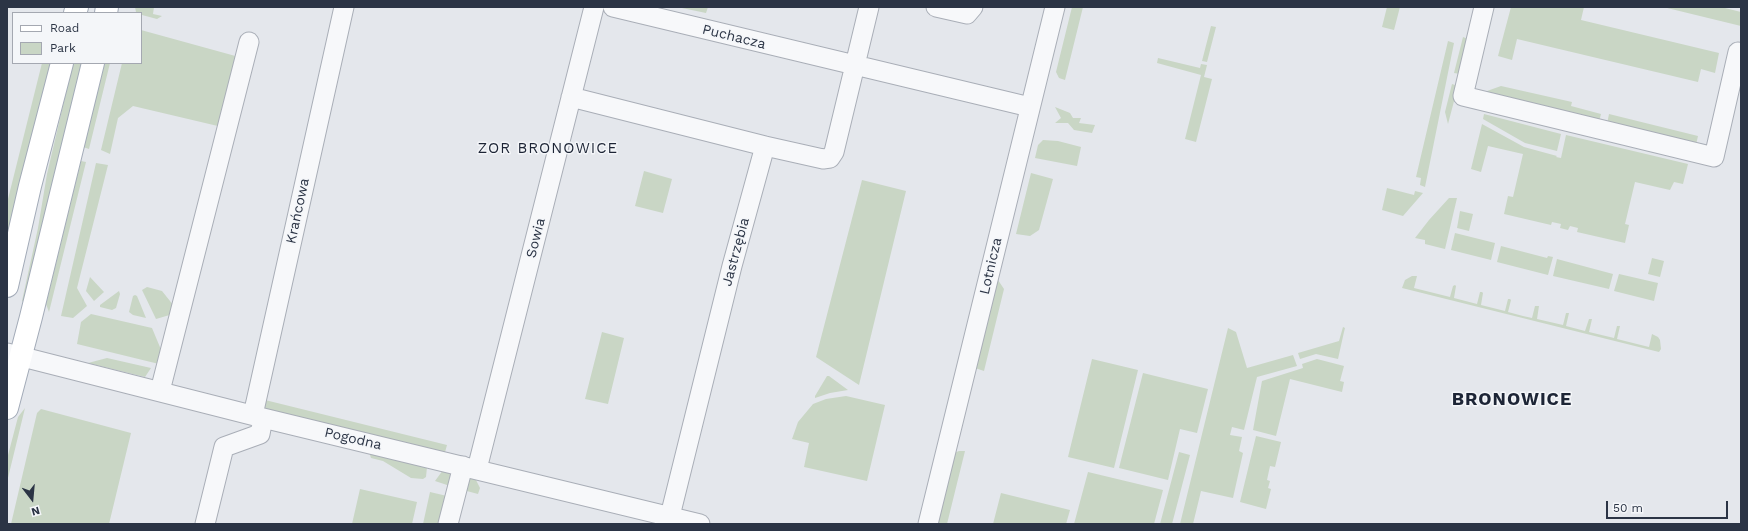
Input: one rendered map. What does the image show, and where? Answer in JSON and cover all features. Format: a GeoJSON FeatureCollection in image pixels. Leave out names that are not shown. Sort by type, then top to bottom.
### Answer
{"type":"FeatureCollection","features":[{"type":"Feature","properties":{"kind":"main road"},"geometry":{"type":"LineString","coordinates":[[7,286],[30,186],[62,64]]}},
{"type":"Feature","properties":{"kind":"main road"},"geometry":{"type":"LineString","coordinates":[[7,408],[14,354],[93,64]]}},
{"type":"Feature","properties":{"kind":"street","name":"Krańcowa"},"geometry":{"type":"LineString","coordinates":[[205,524],[224,447],[260,434],[258,416],[344,7]]}},
{"type":"Feature","properties":{"kind":"street","name":"Sowia"},"geometry":{"type":"LineString","coordinates":[[448,524],[470,467],[574,97],[594,7]]}},
{"type":"Feature","properties":{"kind":"street","name":"Puchacza"},"geometry":{"type":"LineString","coordinates":[[614,7],[1030,107]]}},
{"type":"Feature","properties":{"kind":"street"},"geometry":{"type":"LineString","coordinates":[[574,97],[765,146],[823,159],[830,158],[834,152],[856,66],[869,7]]}},
{"type":"Feature","properties":{"kind":"street"},"geometry":{"type":"LineString","coordinates":[[936,7],[967,14],[973,7]]}},
{"type":"Feature","properties":{"kind":"street","name":"Lotnicza"},"geometry":{"type":"LineString","coordinates":[[928,524],[1054,7]]}},
{"type":"Feature","properties":{"kind":"street"},"geometry":{"type":"LineString","coordinates":[[1484,7],[1463,96],[1714,157],[1738,52],[1741,53]]}},
{"type":"Feature","properties":{"kind":"street"},"geometry":{"type":"LineString","coordinates":[[160,391],[249,42]]}},
{"type":"Feature","properties":{"kind":"street","name":"Jastrzębia"},"geometry":{"type":"LineString","coordinates":[[670,516],[732,266],[765,146]]}},
{"type":"Feature","properties":{"kind":"street","name":"Pogodna"},"geometry":{"type":"LineString","coordinates":[[14,354],[258,416],[700,524]]}},
{"type":"Feature","properties":{"kind":"green space"},"geometry":{"type":"Polygon","coordinates":[[[135,7],[154,7],[153,14],[162,16],[157,19],[142,15],[142,12],[136,12],[135,7]]]}},
{"type":"Feature","properties":{"kind":"green space"},"geometry":{"type":"Polygon","coordinates":[[[677,7],[708,7],[706,13],[677,7]]]}},
{"type":"Feature","properties":{"kind":"green space"},"geometry":{"type":"Polygon","coordinates":[[[1072,7],[1083,7],[1065,80],[1059,78],[1056,72],[1072,7]]]}},
{"type":"Feature","properties":{"kind":"green space"},"geometry":{"type":"Polygon","coordinates":[[[1387,7],[1400,7],[1394,30],[1382,27],[1387,7]]]}},
{"type":"Feature","properties":{"kind":"green space"},"geometry":{"type":"Polygon","coordinates":[[[1511,7],[1584,7],[1581,20],[1719,53],[1715,73],[1701,69],[1698,82],[1517,39],[1512,60],[1498,56],[1511,7]]]}},
{"type":"Feature","properties":{"kind":"green space"},"geometry":{"type":"Polygon","coordinates":[[[1663,7],[1721,7],[1741,12],[1741,26],[1663,7]]]}},
{"type":"Feature","properties":{"kind":"green space"},"geometry":{"type":"Polygon","coordinates":[[[1211,26],[1216,27],[1207,62],[1202,61],[1211,26]]]}},
{"type":"Feature","properties":{"kind":"green space"},"geometry":{"type":"Polygon","coordinates":[[[142,30],[239,57],[222,127],[133,106],[118,118],[110,154],[101,150],[122,64],[142,64],[142,30]]]}},
{"type":"Feature","properties":{"kind":"green space"},"geometry":{"type":"Polygon","coordinates":[[[1463,37],[1468,39],[1460,74],[1454,73],[1463,37]]]}},
{"type":"Feature","properties":{"kind":"green space"},"geometry":{"type":"Polygon","coordinates":[[[1448,41],[1454,43],[1425,187],[1420,185],[1421,178],[1416,177],[1448,41]]]}},
{"type":"Feature","properties":{"kind":"green space"},"geometry":{"type":"Polygon","coordinates":[[[1158,58],[1200,68],[1201,64],[1207,65],[1204,77],[1212,79],[1196,142],[1185,139],[1201,75],[1157,63],[1158,58]]]}},
{"type":"Feature","properties":{"kind":"green space"},"geometry":{"type":"Polygon","coordinates":[[[42,64],[54,64],[7,248],[7,203],[42,64]]]}},
{"type":"Feature","properties":{"kind":"green space"},"geometry":{"type":"Polygon","coordinates":[[[73,64],[84,64],[25,303],[22,301],[38,228],[47,174],[73,64]]]}},
{"type":"Feature","properties":{"kind":"green space"},"geometry":{"type":"Polygon","coordinates":[[[105,64],[110,64],[89,149],[83,147],[105,64]]]}},
{"type":"Feature","properties":{"kind":"green space"},"geometry":{"type":"Polygon","coordinates":[[[1452,84],[1458,86],[1448,124],[1445,112],[1452,84]]]}},
{"type":"Feature","properties":{"kind":"green space"},"geometry":{"type":"Polygon","coordinates":[[[1501,86],[1572,102],[1571,106],[1601,114],[1599,122],[1486,95],[1487,91],[1501,86]]]}},
{"type":"Feature","properties":{"kind":"green space"},"geometry":{"type":"Polygon","coordinates":[[[1055,107],[1070,113],[1073,118],[1081,118],[1079,123],[1095,125],[1092,133],[1074,130],[1068,123],[1055,123],[1061,118],[1055,107]]]}},
{"type":"Feature","properties":{"kind":"green space"},"geometry":{"type":"Polygon","coordinates":[[[1484,114],[1561,134],[1557,151],[1525,143],[1483,119],[1484,114]]]}},
{"type":"Feature","properties":{"kind":"green space"},"geometry":{"type":"Polygon","coordinates":[[[1609,114],[1698,136],[1696,145],[1607,124],[1609,114]]]}},
{"type":"Feature","properties":{"kind":"green space"},"geometry":{"type":"Polygon","coordinates":[[[1482,124],[1524,147],[1561,158],[1566,135],[1688,164],[1683,184],[1674,182],[1670,190],[1635,182],[1625,224],[1629,225],[1625,243],[1577,232],[1578,228],[1570,226],[1568,230],[1560,228],[1561,224],[1552,222],[1551,225],[1504,214],[1508,196],[1513,197],[1523,154],[1488,146],[1481,172],[1471,169],[1482,124]]]}},
{"type":"Feature","properties":{"kind":"green space"},"geometry":{"type":"Polygon","coordinates":[[[1043,140],[1058,141],[1081,147],[1077,166],[1035,158],[1038,145],[1043,140]]]}},
{"type":"Feature","properties":{"kind":"green space"},"geometry":{"type":"Polygon","coordinates":[[[81,161],[86,162],[49,312],[46,304],[81,161]]]}},
{"type":"Feature","properties":{"kind":"green space"},"geometry":{"type":"Polygon","coordinates":[[[96,163],[108,165],[77,288],[87,306],[73,318],[61,316],[96,163]]]}},
{"type":"Feature","properties":{"kind":"green space"},"geometry":{"type":"Polygon","coordinates":[[[644,171],[672,179],[663,213],[635,206],[644,171]]]}},
{"type":"Feature","properties":{"kind":"green space"},"geometry":{"type":"Polygon","coordinates":[[[1031,173],[1053,179],[1039,230],[1030,236],[1016,234],[1031,173]]]}},
{"type":"Feature","properties":{"kind":"green space"},"geometry":{"type":"Polygon","coordinates":[[[862,180],[906,191],[859,385],[816,357],[862,180]]]}},
{"type":"Feature","properties":{"kind":"green space"},"geometry":{"type":"Polygon","coordinates":[[[1387,188],[1414,195],[1415,191],[1423,193],[1403,216],[1382,210],[1387,188]]]}},
{"type":"Feature","properties":{"kind":"green space"},"geometry":{"type":"Polygon","coordinates":[[[1449,198],[1457,198],[1445,249],[1425,244],[1425,240],[1415,238],[1429,220],[1449,198]]]}},
{"type":"Feature","properties":{"kind":"green space"},"geometry":{"type":"Polygon","coordinates":[[[1460,211],[1473,214],[1469,231],[1457,228],[1460,211]]]}},
{"type":"Feature","properties":{"kind":"green space"},"geometry":{"type":"Polygon","coordinates":[[[1455,233],[1495,243],[1491,260],[1451,250],[1455,233]]]}},
{"type":"Feature","properties":{"kind":"green space"},"geometry":{"type":"Polygon","coordinates":[[[1501,246],[1547,258],[1548,256],[1553,257],[1548,275],[1497,262],[1501,246]]]}},
{"type":"Feature","properties":{"kind":"green space"},"geometry":{"type":"Polygon","coordinates":[[[1652,258],[1664,261],[1660,277],[1648,274],[1652,258]]]}},
{"type":"Feature","properties":{"kind":"green space"},"geometry":{"type":"Polygon","coordinates":[[[1557,259],[1613,274],[1609,289],[1553,276],[1557,259]]]}},
{"type":"Feature","properties":{"kind":"green space"},"geometry":{"type":"Polygon","coordinates":[[[1619,274],[1658,283],[1654,301],[1614,291],[1619,274]]]}},
{"type":"Feature","properties":{"kind":"green space"},"geometry":{"type":"Polygon","coordinates":[[[1412,276],[1417,276],[1414,288],[1450,297],[1453,286],[1455,285],[1454,298],[1477,304],[1480,292],[1482,292],[1481,305],[1505,311],[1508,299],[1510,299],[1508,312],[1523,316],[1532,318],[1535,306],[1539,306],[1537,319],[1563,325],[1566,313],[1569,313],[1566,326],[1585,331],[1589,319],[1592,319],[1589,332],[1614,338],[1617,326],[1620,326],[1617,339],[1649,347],[1652,334],[1660,340],[1661,349],[1659,352],[1402,288],[1405,280],[1412,276]]]}},
{"type":"Feature","properties":{"kind":"green space"},"geometry":{"type":"Polygon","coordinates":[[[90,277],[104,292],[94,301],[86,291],[90,277]]]}},
{"type":"Feature","properties":{"kind":"green space"},"geometry":{"type":"Polygon","coordinates":[[[998,280],[1004,289],[984,371],[975,368],[998,280]]]}},
{"type":"Feature","properties":{"kind":"green space"},"geometry":{"type":"Polygon","coordinates":[[[147,287],[162,291],[174,306],[173,314],[156,319],[142,290],[147,287]]]}},
{"type":"Feature","properties":{"kind":"green space"},"geometry":{"type":"Polygon","coordinates":[[[119,291],[120,294],[116,308],[112,310],[100,307],[100,305],[119,291]]]}},
{"type":"Feature","properties":{"kind":"green space"},"geometry":{"type":"Polygon","coordinates":[[[133,296],[137,296],[146,318],[133,315],[129,312],[133,296]]]}},
{"type":"Feature","properties":{"kind":"green space"},"geometry":{"type":"Polygon","coordinates":[[[91,314],[152,328],[162,352],[159,364],[77,344],[81,322],[91,314]]]}},
{"type":"Feature","properties":{"kind":"green space"},"geometry":{"type":"Polygon","coordinates":[[[1343,327],[1345,328],[1338,359],[1316,354],[1300,359],[1298,353],[1339,341],[1343,327]]]}},
{"type":"Feature","properties":{"kind":"green space"},"geometry":{"type":"Polygon","coordinates":[[[1228,328],[1236,332],[1247,368],[1293,355],[1297,366],[1257,377],[1244,430],[1232,427],[1230,435],[1242,437],[1239,451],[1243,453],[1233,498],[1201,491],[1193,524],[1180,524],[1228,328]]]}},
{"type":"Feature","properties":{"kind":"green space"},"geometry":{"type":"Polygon","coordinates":[[[602,332],[624,338],[608,404],[585,399],[602,332]]]}},
{"type":"Feature","properties":{"kind":"green space"},"geometry":{"type":"Polygon","coordinates":[[[107,358],[151,368],[145,377],[88,363],[107,358]]]}},
{"type":"Feature","properties":{"kind":"green space"},"geometry":{"type":"Polygon","coordinates":[[[1092,359],[1138,370],[1114,468],[1068,457],[1092,359]]]}},
{"type":"Feature","properties":{"kind":"green space"},"geometry":{"type":"Polygon","coordinates":[[[1317,359],[1344,366],[1340,381],[1344,382],[1342,392],[1290,379],[1276,436],[1253,430],[1262,381],[1303,368],[1302,364],[1317,359]]]}},
{"type":"Feature","properties":{"kind":"green space"},"geometry":{"type":"Polygon","coordinates":[[[1143,373],[1208,389],[1197,433],[1180,429],[1168,480],[1119,468],[1143,373]]]}},
{"type":"Feature","properties":{"kind":"green space"},"geometry":{"type":"Polygon","coordinates":[[[827,376],[848,390],[830,393],[815,398],[827,376]]]}},
{"type":"Feature","properties":{"kind":"green space"},"geometry":{"type":"Polygon","coordinates":[[[846,396],[885,405],[867,481],[804,467],[809,443],[792,439],[798,422],[813,404],[826,399],[846,396]]]}},
{"type":"Feature","properties":{"kind":"green space"},"geometry":{"type":"Polygon","coordinates":[[[261,399],[447,445],[444,456],[265,414],[261,399]]]}},
{"type":"Feature","properties":{"kind":"green space"},"geometry":{"type":"Polygon","coordinates":[[[25,408],[7,482],[7,459],[18,417],[25,408]]]}},
{"type":"Feature","properties":{"kind":"green space"},"geometry":{"type":"Polygon","coordinates":[[[41,409],[131,433],[109,524],[11,524],[37,413],[41,409]]]}},
{"type":"Feature","properties":{"kind":"green space"},"geometry":{"type":"Polygon","coordinates":[[[1256,436],[1281,442],[1275,467],[1270,466],[1267,480],[1270,481],[1268,488],[1271,489],[1266,509],[1240,502],[1256,436]]]}},
{"type":"Feature","properties":{"kind":"green space"},"geometry":{"type":"Polygon","coordinates":[[[965,451],[947,524],[937,524],[954,453],[965,451]]]}},
{"type":"Feature","properties":{"kind":"green space"},"geometry":{"type":"Polygon","coordinates":[[[1179,452],[1190,455],[1172,524],[1160,524],[1179,452]]]}},
{"type":"Feature","properties":{"kind":"green space"},"geometry":{"type":"Polygon","coordinates":[[[373,453],[427,467],[426,477],[423,479],[411,478],[383,461],[371,458],[370,455],[373,453]]]}},
{"type":"Feature","properties":{"kind":"green space"},"geometry":{"type":"Polygon","coordinates":[[[443,470],[452,473],[450,486],[435,481],[443,470]]]}},
{"type":"Feature","properties":{"kind":"green space"},"geometry":{"type":"Polygon","coordinates":[[[1088,472],[1163,490],[1154,524],[1074,524],[1088,472]]]}},
{"type":"Feature","properties":{"kind":"green space"},"geometry":{"type":"Polygon","coordinates":[[[468,476],[476,480],[480,488],[478,494],[463,490],[468,476]]]}},
{"type":"Feature","properties":{"kind":"green space"},"geometry":{"type":"Polygon","coordinates":[[[360,489],[417,502],[412,524],[352,524],[360,489]]]}},
{"type":"Feature","properties":{"kind":"green space"},"geometry":{"type":"Polygon","coordinates":[[[430,492],[447,496],[440,524],[423,524],[430,492]]]}},
{"type":"Feature","properties":{"kind":"green space"},"geometry":{"type":"Polygon","coordinates":[[[1001,493],[1070,510],[1066,524],[993,524],[1001,493]]]}},
{"type":"Feature","properties":{"kind":"district","name":"ZOR BRONOWICE"},"geometry":{"type":"Point","coordinates":[548,149]}},
{"type":"Feature","properties":{"kind":"district","name":"BRONOWICE"},"geometry":{"type":"Point","coordinates":[1512,400]}}]}
